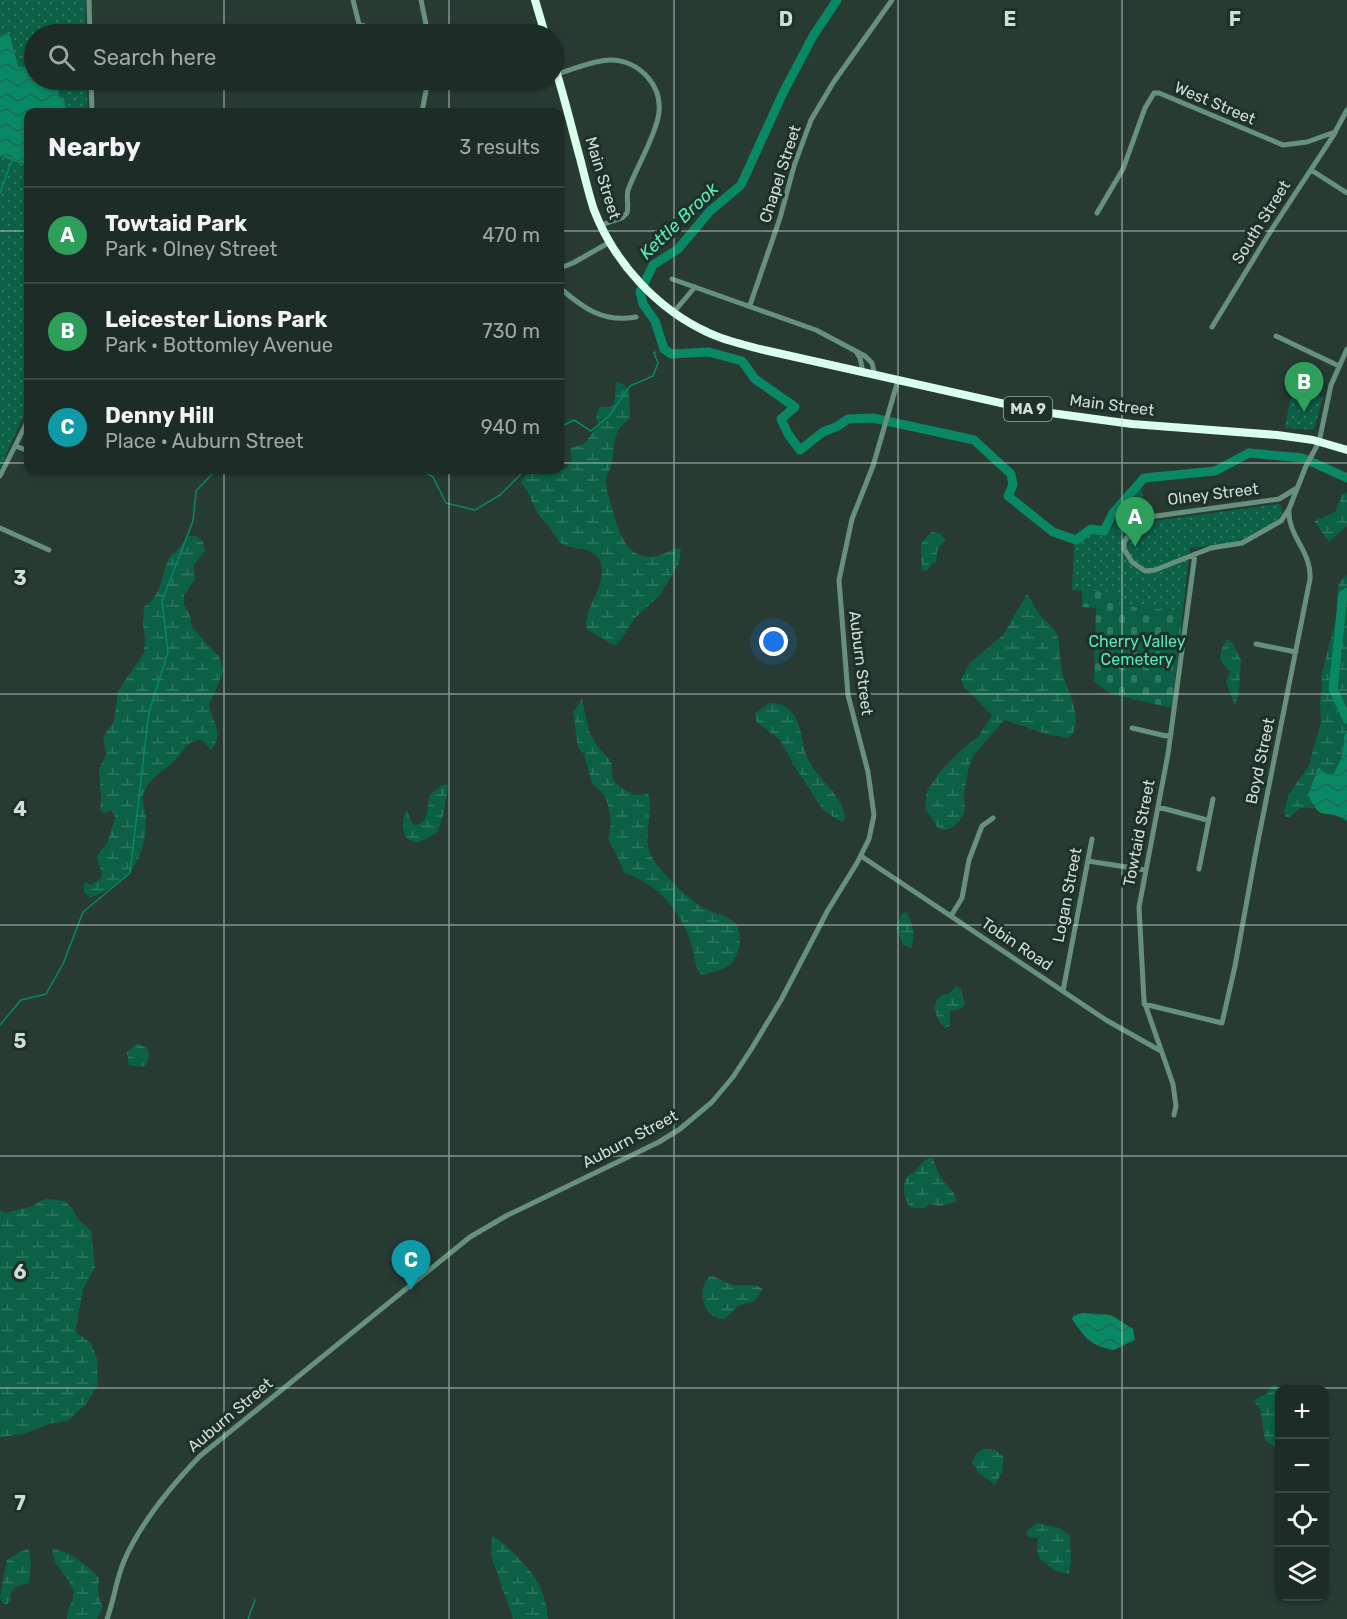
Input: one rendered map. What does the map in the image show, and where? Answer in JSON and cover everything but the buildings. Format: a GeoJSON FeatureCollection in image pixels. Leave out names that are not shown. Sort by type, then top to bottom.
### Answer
{"type":"FeatureCollection","features":[{"type":"Feature","properties":{"kind":"highway"},"geometry":{"type":"LineString","coordinates":[[535,0],[542,24]]}},
{"type":"Feature","properties":{"kind":"highway","name":"Main Street"},"geometry":{"type":"LineString","coordinates":[[561,90],[594,209],[610,242],[625,265],[647,289],[674,313],[701,329],[731,342],[995,402],[1077,417],[1133,424],[1277,435],[1319,441],[1347,450]]}},
{"type":"Feature","properties":{"kind":"street"},"geometry":{"type":"LineString","coordinates":[[89,0],[90,24]]}},
{"type":"Feature","properties":{"kind":"street"},"geometry":{"type":"LineString","coordinates":[[353,0],[359,24]]}},
{"type":"Feature","properties":{"kind":"street"},"geometry":{"type":"LineString","coordinates":[[421,0],[426,24]]}},
{"type":"Feature","properties":{"kind":"street","name":"Chapel Street"},"geometry":{"type":"LineString","coordinates":[[750,305],[780,218],[794,165],[811,120],[833,83],[892,0]]}},
{"type":"Feature","properties":{"kind":"street"},"geometry":{"type":"LineString","coordinates":[[564,72],[607,60],[622,61],[642,70],[656,91],[659,103],[658,119],[628,192],[627,213],[622,218],[601,225]]}},
{"type":"Feature","properties":{"kind":"street"},"geometry":{"type":"LineString","coordinates":[[91,90],[92,108]]}},
{"type":"Feature","properties":{"kind":"street"},"geometry":{"type":"LineString","coordinates":[[423,108],[426,90]]}},
{"type":"Feature","properties":{"kind":"street","name":"West Street"},"geometry":{"type":"LineString","coordinates":[[1097,213],[1123,169],[1145,108],[1154,93],[1159,93],[1283,145],[1307,142],[1335,132]]}},
{"type":"Feature","properties":{"kind":"street"},"geometry":{"type":"LineString","coordinates":[[1335,132],[1347,110]]}},
{"type":"Feature","properties":{"kind":"street","name":"South Street"},"geometry":{"type":"LineString","coordinates":[[1212,327],[1335,132]]}},
{"type":"Feature","properties":{"kind":"street"},"geometry":{"type":"LineString","coordinates":[[1311,170],[1347,193]]}},
{"type":"Feature","properties":{"kind":"street"},"geometry":{"type":"LineString","coordinates":[[564,266],[610,242]]}},
{"type":"Feature","properties":{"kind":"street"},"geometry":{"type":"LineString","coordinates":[[672,279],[816,330],[865,356],[872,363],[875,375]]}},
{"type":"Feature","properties":{"kind":"street"},"geometry":{"type":"LineString","coordinates":[[674,313],[695,287]]}},
{"type":"Feature","properties":{"kind":"street"},"geometry":{"type":"LineString","coordinates":[[564,291],[579,304],[598,314],[620,320],[636,317]]}},
{"type":"Feature","properties":{"kind":"street"},"geometry":{"type":"LineString","coordinates":[[1276,336],[1339,366]]}},
{"type":"Feature","properties":{"kind":"street"},"geometry":{"type":"LineString","coordinates":[[1289,509],[1319,441],[1331,385],[1347,349]]}},
{"type":"Feature","properties":{"kind":"street"},"geometry":{"type":"LineString","coordinates":[[856,352],[863,372]]}},
{"type":"Feature","properties":{"kind":"street","name":"Auburn Street"},"geometry":{"type":"LineString","coordinates":[[107,1619],[120,1573],[131,1547],[156,1509],[200,1456],[470,1237],[506,1216],[659,1142],[689,1122],[712,1102],[733,1077],[775,1010],[869,839],[874,815],[868,772],[848,695],[839,580],[852,519],[873,466],[898,380]]}},
{"type":"Feature","properties":{"kind":"street"},"geometry":{"type":"LineString","coordinates":[[0,476],[24,429]]}},
{"type":"Feature","properties":{"kind":"street"},"geometry":{"type":"LineString","coordinates":[[16,446],[24,449]]}},
{"type":"Feature","properties":{"kind":"street","name":"Olney Street"},"geometry":{"type":"LineString","coordinates":[[1289,509],[1281,522],[1248,541],[1196,554],[1155,570],[1144,571],[1132,562],[1125,549],[1124,542],[1140,523],[1154,515],[1280,499],[1297,488]]}},
{"type":"Feature","properties":{"kind":"street","name":"Boyd Street"},"geometry":{"type":"LineString","coordinates":[[1144,1004],[1222,1023],[1311,570],[1308,558],[1291,526],[1289,509]]}},
{"type":"Feature","properties":{"kind":"street"},"geometry":{"type":"LineString","coordinates":[[0,528],[49,550]]}},
{"type":"Feature","properties":{"kind":"street","name":"Towtaid Street"},"geometry":{"type":"LineString","coordinates":[[1174,1115],[1173,1084],[1144,1004],[1139,917],[1140,893],[1171,734],[1196,554]]}},
{"type":"Feature","properties":{"kind":"street"},"geometry":{"type":"LineString","coordinates":[[1256,644],[1296,652]]}},
{"type":"Feature","properties":{"kind":"street"},"geometry":{"type":"LineString","coordinates":[[1132,728],[1166,736],[1171,734]]}},
{"type":"Feature","properties":{"kind":"street"},"geometry":{"type":"LineString","coordinates":[[1199,869],[1207,820],[1213,800]]}},
{"type":"Feature","properties":{"kind":"street"},"geometry":{"type":"LineString","coordinates":[[1158,807],[1207,820]]}},
{"type":"Feature","properties":{"kind":"street"},"geometry":{"type":"LineString","coordinates":[[951,916],[962,898],[969,860],[982,826],[993,818]]}},
{"type":"Feature","properties":{"kind":"street","name":"Logan Street"},"geometry":{"type":"LineString","coordinates":[[1063,991],[1092,840]]}},
{"type":"Feature","properties":{"kind":"street","name":"Tobin Road"},"geometry":{"type":"LineString","coordinates":[[861,856],[1106,1020],[1160,1050]]}},
{"type":"Feature","properties":{"kind":"street"},"geometry":{"type":"LineString","coordinates":[[1088,861],[1145,870]]}},
{"type":"Feature","properties":{"kind":"green space"},"geometry":{"type":"Polygon","coordinates":[[[0,0],[86,0],[85,24],[24,24],[24,90],[87,90],[88,108],[24,108],[24,415],[0,468],[0,0]]]}},
{"type":"Feature","properties":{"kind":"green space"},"geometry":{"type":"Polygon","coordinates":[[[616,382],[622,383],[629,390],[630,417],[617,433],[606,479],[620,532],[625,542],[640,555],[649,557],[661,555],[675,548],[681,550],[679,563],[660,595],[635,618],[617,645],[611,644],[587,629],[587,616],[599,587],[602,572],[597,556],[592,552],[566,546],[560,542],[539,515],[521,482],[527,474],[564,474],[564,469],[572,460],[570,448],[584,444],[599,424],[596,417],[599,407],[610,407],[614,404],[616,382]]]}},
{"type":"Feature","properties":{"kind":"green space"},"geometry":{"type":"Polygon","coordinates":[[[1303,392],[1323,397],[1314,430],[1285,428],[1291,394],[1301,396],[1303,392]]]}},
{"type":"Feature","properties":{"kind":"green space"},"geometry":{"type":"Polygon","coordinates":[[[1141,484],[1147,522],[1278,504],[1282,506],[1282,513],[1267,527],[1236,542],[1190,548],[1183,611],[1119,605],[1118,592],[1072,590],[1074,544],[1091,535],[1112,529],[1130,496],[1141,484]]]}},
{"type":"Feature","properties":{"kind":"green space"},"geometry":{"type":"Polygon","coordinates":[[[1347,492],[1347,526],[1329,542],[1314,521],[1335,512],[1342,495],[1347,492]]]}},
{"type":"Feature","properties":{"kind":"green space"},"geometry":{"type":"Polygon","coordinates":[[[931,532],[941,534],[946,541],[938,548],[936,562],[928,570],[922,571],[921,544],[931,532]]]}},
{"type":"Feature","properties":{"kind":"green space"},"geometry":{"type":"Polygon","coordinates":[[[187,536],[196,536],[203,542],[205,551],[194,565],[195,579],[184,595],[184,605],[190,615],[192,627],[219,657],[224,670],[209,705],[217,738],[211,750],[202,740],[192,742],[151,781],[143,797],[146,817],[145,832],[139,857],[125,877],[90,898],[84,892],[84,882],[91,885],[101,878],[102,872],[97,859],[108,841],[115,817],[112,810],[104,813],[100,810],[99,768],[106,755],[103,737],[114,721],[118,691],[144,653],[144,607],[158,591],[169,558],[187,536]]]}},
{"type":"Feature","properties":{"kind":"green space"},"geometry":{"type":"Polygon","coordinates":[[[1347,575],[1347,732],[1344,736],[1343,754],[1334,773],[1327,774],[1317,768],[1308,795],[1314,808],[1300,808],[1290,817],[1286,817],[1284,811],[1289,794],[1309,765],[1321,722],[1321,677],[1336,618],[1339,583],[1347,575]]]}},
{"type":"Feature","properties":{"kind":"green space","name":"Cherry Valley Cemetery"},"geometry":{"type":"Polygon","coordinates":[[[1082,590],[1118,592],[1119,605],[1183,611],[1172,708],[1111,694],[1094,682],[1096,608],[1082,607],[1082,590]]]}},
{"type":"Feature","properties":{"kind":"green space"},"geometry":{"type":"Polygon","coordinates":[[[1027,594],[1057,636],[1062,672],[1076,714],[1074,731],[1069,738],[1047,734],[1004,720],[974,755],[969,766],[964,794],[965,810],[959,822],[950,829],[943,830],[937,827],[925,808],[927,791],[939,773],[960,751],[978,737],[992,715],[964,687],[961,679],[970,663],[1003,635],[1027,594]]]}},
{"type":"Feature","properties":{"kind":"green space"},"geometry":{"type":"Polygon","coordinates":[[[1227,639],[1233,644],[1241,660],[1239,690],[1235,705],[1226,682],[1230,672],[1220,660],[1221,650],[1227,639]]]}},
{"type":"Feature","properties":{"kind":"green space"},"geometry":{"type":"Polygon","coordinates":[[[582,699],[589,731],[596,744],[612,763],[612,775],[616,783],[634,795],[648,793],[650,810],[648,843],[653,859],[670,880],[692,900],[706,909],[729,918],[738,928],[740,945],[736,957],[723,969],[703,975],[700,973],[688,934],[667,900],[647,884],[624,873],[608,840],[611,823],[608,805],[604,795],[592,783],[584,754],[578,747],[573,712],[582,699]]]}},
{"type":"Feature","properties":{"kind":"green space"},"geometry":{"type":"Polygon","coordinates":[[[769,703],[785,707],[796,719],[812,767],[840,802],[845,819],[842,822],[824,811],[793,764],[781,741],[756,721],[755,713],[769,703]]]}},
{"type":"Feature","properties":{"kind":"green space"},"geometry":{"type":"Polygon","coordinates":[[[442,785],[448,785],[443,816],[437,833],[418,843],[409,840],[403,829],[405,813],[407,810],[412,823],[416,825],[421,823],[426,816],[430,795],[442,785]]]}},
{"type":"Feature","properties":{"kind":"green space"},"geometry":{"type":"Polygon","coordinates":[[[906,912],[913,930],[911,948],[903,945],[896,928],[901,915],[906,912]]]}},
{"type":"Feature","properties":{"kind":"green space"},"geometry":{"type":"Polygon","coordinates":[[[956,986],[961,989],[965,1005],[960,1009],[950,1011],[950,1026],[945,1028],[938,1019],[936,1003],[938,998],[949,994],[956,986]]]}},
{"type":"Feature","properties":{"kind":"green space"},"geometry":{"type":"Polygon","coordinates":[[[137,1043],[148,1049],[149,1056],[145,1067],[129,1065],[127,1052],[137,1043]]]}},
{"type":"Feature","properties":{"kind":"green space"},"geometry":{"type":"Polygon","coordinates":[[[932,1157],[940,1176],[954,1194],[957,1202],[940,1206],[930,1204],[925,1208],[911,1208],[904,1192],[906,1179],[923,1162],[932,1157]]]}},
{"type":"Feature","properties":{"kind":"green space"},"geometry":{"type":"Polygon","coordinates":[[[48,1199],[65,1201],[78,1219],[91,1231],[95,1267],[83,1289],[76,1328],[77,1333],[91,1343],[98,1361],[98,1383],[88,1402],[68,1421],[48,1424],[23,1434],[0,1437],[0,1210],[5,1213],[33,1206],[48,1199]]]}},
{"type":"Feature","properties":{"kind":"green space"},"geometry":{"type":"Polygon","coordinates":[[[710,1276],[729,1284],[755,1285],[763,1289],[755,1301],[738,1306],[725,1319],[717,1318],[707,1310],[702,1296],[705,1282],[710,1276]]]}},
{"type":"Feature","properties":{"kind":"green space"},"geometry":{"type":"Polygon","coordinates":[[[1275,1385],[1275,1447],[1265,1440],[1260,1409],[1254,1401],[1267,1394],[1271,1386],[1275,1385]]]}},
{"type":"Feature","properties":{"kind":"green space"},"geometry":{"type":"Polygon","coordinates":[[[982,1449],[994,1449],[1004,1457],[1002,1472],[995,1485],[979,1473],[972,1463],[975,1455],[982,1449]]]}},
{"type":"Feature","properties":{"kind":"green space"},"geometry":{"type":"Polygon","coordinates":[[[1037,1523],[1060,1528],[1070,1536],[1069,1574],[1055,1571],[1039,1558],[1038,1538],[1026,1534],[1037,1523]]]}},
{"type":"Feature","properties":{"kind":"green space"},"geometry":{"type":"Polygon","coordinates":[[[492,1536],[508,1547],[532,1574],[543,1594],[548,1619],[513,1619],[491,1555],[492,1536]]]}},
{"type":"Feature","properties":{"kind":"green space"},"geometry":{"type":"Polygon","coordinates":[[[29,1549],[31,1564],[29,1583],[15,1587],[10,1595],[11,1600],[7,1604],[3,1603],[0,1599],[7,1560],[29,1549]]]}},
{"type":"Feature","properties":{"kind":"green space"},"geometry":{"type":"Polygon","coordinates":[[[53,1549],[78,1559],[99,1578],[98,1593],[103,1607],[97,1619],[67,1619],[72,1600],[72,1587],[56,1564],[53,1549]]]}},
{"type":"Feature","properties":{"kind":"water"},"geometry":{"type":"Polygon","coordinates":[[[9,32],[18,66],[24,67],[24,90],[59,90],[58,94],[65,103],[66,108],[24,108],[24,165],[0,156],[0,36],[9,32]]]}},
{"type":"Feature","properties":{"kind":"water"},"geometry":{"type":"Polygon","coordinates":[[[1347,732],[1347,821],[1334,815],[1321,813],[1308,795],[1318,767],[1327,774],[1334,773],[1343,754],[1344,736],[1347,732]]]}},
{"type":"Feature","properties":{"kind":"water"},"geometry":{"type":"Polygon","coordinates":[[[1083,1313],[1111,1315],[1133,1329],[1135,1340],[1114,1350],[1099,1346],[1085,1336],[1072,1319],[1074,1315],[1083,1313]]]}},
{"type":"Feature","properties":{"kind":"waterway","name":"Kettle Brook"},"geometry":{"type":"LineString","coordinates":[[837,0],[813,36],[783,93],[741,185],[710,211],[678,249],[653,265],[640,292],[643,304],[655,321],[664,349],[671,354],[709,352],[742,361],[755,379],[795,407],[781,419],[788,434],[800,450],[823,432],[848,419],[873,418],[974,440],[1011,474],[1013,485],[1008,496],[1053,532],[1076,540],[1091,529],[1104,531],[1113,513],[1144,478],[1215,471],[1249,453],[1303,458],[1347,478]]}},
{"type":"Feature","properties":{"kind":"waterway"},"geometry":{"type":"LineString","coordinates":[[0,193],[12,160]]}},
{"type":"Feature","properties":{"kind":"waterway","name":"Kettle Brook"},"geometry":{"type":"LineString","coordinates":[[660,350],[664,349]]}},
{"type":"Feature","properties":{"kind":"waterway"},"geometry":{"type":"LineString","coordinates":[[564,425],[574,420],[591,431],[609,416],[630,386],[653,376],[658,363],[654,353],[656,352]]}},
{"type":"Feature","properties":{"kind":"waterway"},"geometry":{"type":"LineString","coordinates":[[0,1025],[21,1000],[46,994],[63,964],[83,912],[130,873],[149,712],[168,652],[162,601],[193,521],[196,491],[212,474]]}},
{"type":"Feature","properties":{"kind":"waterway"},"geometry":{"type":"LineString","coordinates":[[428,474],[433,477],[446,503],[475,510],[500,495],[521,474]]}},
{"type":"Feature","properties":{"kind":"waterway","name":"Kettle Brook"},"geometry":{"type":"LineString","coordinates":[[1347,592],[1343,595],[1333,689],[1347,719]]}},
{"type":"Feature","properties":{"kind":"waterway"},"geometry":{"type":"LineString","coordinates":[[248,1619],[255,1600]]}},
{"type":"Feature","properties":{"kind":"place","name":"Leicester Lions Park"},"geometry":{"type":"Point","coordinates":[1304,412]}},
{"type":"Feature","properties":{"kind":"place","name":"Towtaid Park"},"geometry":{"type":"Point","coordinates":[1135,547]}},
{"type":"Feature","properties":{"kind":"place","name":"Denny Hill"},"geometry":{"type":"Point","coordinates":[411,1290]}}]}
